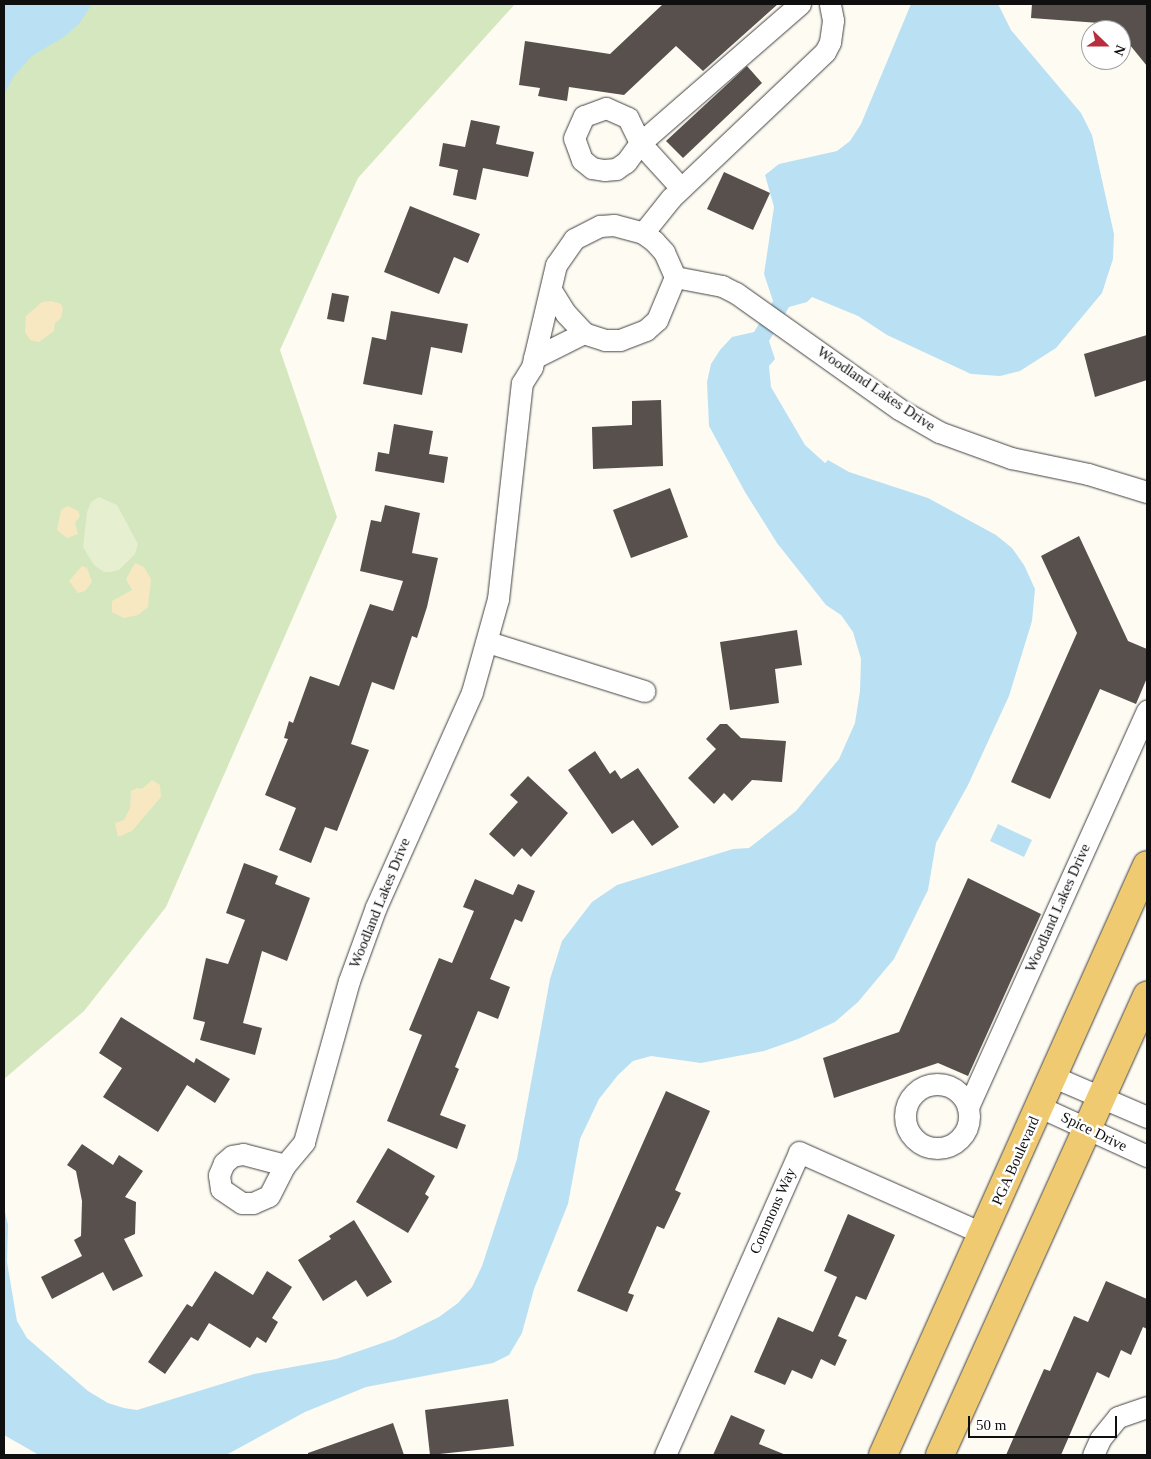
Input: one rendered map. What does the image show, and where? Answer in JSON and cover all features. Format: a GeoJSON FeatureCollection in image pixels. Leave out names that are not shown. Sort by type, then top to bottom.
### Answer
{"type":"FeatureCollection","features":[{"type":"Feature","properties":{"kind":"main road","name":"PGA Boulevard"},"geometry":{"type":"LineString","coordinates":[[884,1455],[1147,865]]}},
{"type":"Feature","properties":{"kind":"main road"},"geometry":{"type":"LineString","coordinates":[[940,1455],[1089,1129],[1147,996]]}},
{"type":"Feature","properties":{"kind":"street"},"geometry":{"type":"LineString","coordinates":[[681,188],[640,143],[800,4]]}},
{"type":"Feature","properties":{"kind":"street"},"geometry":{"type":"LineString","coordinates":[[643,233],[681,188],[825,52],[830,42],[833,20],[830,4]]}},
{"type":"Feature","properties":{"kind":"street","name":"Woodland Lakes Drive"},"geometry":{"type":"LineString","coordinates":[[284,1165],[296,1155],[310,1128],[332,1037],[372,916],[472,692],[488,642],[505,552],[512,455],[522,383],[534,358],[552,292],[556,265],[574,239],[600,226],[629,227],[643,233],[664,252],[675,277],[722,286],[784,326],[899,408],[939,432],[1011,458],[1088,474],[1147,492]]}},
{"type":"Feature","properties":{"kind":"street"},"geometry":{"type":"LineString","coordinates":[[552,292],[566,314],[584,333],[605,340],[620,340],[646,330],[665,308],[675,277]]}},
{"type":"Feature","properties":{"kind":"street"},"geometry":{"type":"LineString","coordinates":[[534,358],[584,333]]}},
{"type":"Feature","properties":{"kind":"street"},"geometry":{"type":"LineString","coordinates":[[488,642],[644,691]]}},
{"type":"Feature","properties":{"kind":"street","name":"Woodland Lakes Drive"},"geometry":{"type":"LineString","coordinates":[[968,1107],[1147,710]]}},
{"type":"Feature","properties":{"kind":"street"},"geometry":{"type":"LineString","coordinates":[[1054,1077],[1147,1116]]}},
{"type":"Feature","properties":{"kind":"street","name":"Spice Drive"},"geometry":{"type":"LineString","coordinates":[[1040,1107],[1089,1129],[1116,1145],[1147,1156]]}},
{"type":"Feature","properties":{"kind":"street","name":"Commons Way"},"geometry":{"type":"LineString","coordinates":[[665,1455],[799,1152],[984,1234]]}},
{"type":"Feature","properties":{"kind":"street"},"geometry":{"type":"LineString","coordinates":[[1092,1455],[1100,1439],[1118,1417],[1147,1407]]}},
{"type":"Feature","properties":{"kind":"green space"},"geometry":{"type":"Polygon","coordinates":[[[4,4],[515,4],[358,178],[280,350],[337,517],[166,907],[84,1011],[4,1079],[4,4]]]}},
{"type":"Feature","properties":{"kind":"green space"},"geometry":{"type":"Polygon","coordinates":[[[99,497],[117,505],[138,544],[135,554],[119,570],[111,572],[104,572],[94,565],[83,547],[87,512],[91,502],[99,497]]]}},
{"type":"Feature","properties":{"kind":"sand"},"geometry":{"type":"Polygon","coordinates":[[[51,301],[61,304],[63,309],[61,318],[55,323],[54,331],[39,342],[30,340],[25,332],[26,316],[42,302],[51,301]]]}},
{"type":"Feature","properties":{"kind":"sand"},"geometry":{"type":"Polygon","coordinates":[[[68,506],[78,511],[80,516],[75,523],[78,534],[67,538],[57,530],[61,510],[68,506]]]}},
{"type":"Feature","properties":{"kind":"sand"},"geometry":{"type":"Polygon","coordinates":[[[135,563],[144,567],[151,579],[148,607],[138,615],[124,618],[112,612],[112,601],[132,590],[126,579],[135,563]]]}},
{"type":"Feature","properties":{"kind":"sand"},"geometry":{"type":"Polygon","coordinates":[[[82,566],[87,568],[92,582],[85,591],[78,593],[69,581],[82,566]]]}},
{"type":"Feature","properties":{"kind":"sand"},"geometry":{"type":"Polygon","coordinates":[[[152,780],[160,785],[161,797],[132,831],[118,837],[115,823],[124,820],[130,808],[131,791],[137,788],[142,789],[152,780]]]}},
{"type":"Feature","properties":{"kind":"water"},"geometry":{"type":"Polygon","coordinates":[[[4,4],[92,4],[79,24],[64,37],[32,56],[14,76],[4,95],[4,4]]]}},
{"type":"Feature","properties":{"kind":"water"},"geometry":{"type":"Polygon","coordinates":[[[911,4],[998,4],[1011,30],[1081,113],[1092,135],[1114,234],[1113,259],[1102,293],[1056,348],[1020,371],[1000,376],[971,374],[887,335],[858,316],[812,297],[807,302],[789,307],[769,341],[775,359],[769,366],[771,387],[805,445],[825,463],[828,460],[849,472],[928,498],[996,535],[1012,548],[1024,565],[1035,589],[1032,621],[1009,696],[968,785],[936,843],[928,890],[894,959],[858,1002],[835,1022],[798,1039],[764,1051],[701,1063],[651,1056],[633,1061],[618,1075],[599,1099],[580,1139],[568,1204],[534,1289],[522,1333],[509,1355],[493,1363],[366,1387],[305,1412],[226,1455],[39,1455],[4,1435],[4,1207],[8,1225],[7,1262],[17,1321],[27,1338],[88,1391],[108,1403],[124,1408],[137,1410],[254,1374],[336,1359],[394,1339],[439,1317],[458,1303],[472,1287],[482,1266],[517,1159],[550,979],[562,941],[592,902],[617,885],[733,849],[749,848],[796,811],[839,759],[855,723],[860,691],[861,659],[853,632],[841,615],[826,605],[777,543],[745,492],[709,426],[707,382],[711,364],[720,350],[732,337],[754,332],[773,301],[764,274],[774,207],[765,175],[779,164],[837,151],[850,141],[861,124],[911,4]]]}},
{"type":"Feature","properties":{"kind":"water"},"geometry":{"type":"Polygon","coordinates":[[[998,824],[1032,840],[1024,857],[990,841],[998,824]]]}},
{"type":"Feature","properties":{"kind":"building"},"geometry":{"type":"Polygon","coordinates":[[[663,4],[778,4],[703,71],[676,46],[624,95],[569,87],[567,101],[538,96],[540,88],[519,85],[525,41],[610,54],[663,4]]]}},
{"type":"Feature","properties":{"kind":"building"},"geometry":{"type":"Polygon","coordinates":[[[1032,4],[1147,4],[1147,66],[1131,46],[1131,20],[1081,20],[1081,22],[1031,18],[1032,4]]]}},
{"type":"Feature","properties":{"kind":"building"},"geometry":{"type":"Polygon","coordinates":[[[747,66],[762,83],[683,158],[666,141],[747,66]]]}},
{"type":"Feature","properties":{"kind":"building"},"geometry":{"type":"Polygon","coordinates":[[[471,120],[500,126],[496,144],[534,152],[528,177],[483,168],[476,200],[453,195],[458,170],[439,166],[443,143],[465,147],[471,120]]]}},
{"type":"Feature","properties":{"kind":"building"},"geometry":{"type":"Polygon","coordinates":[[[724,172],[770,193],[753,230],[707,209],[724,172]]]}},
{"type":"Feature","properties":{"kind":"building"},"geometry":{"type":"Polygon","coordinates":[[[410,206],[480,234],[468,263],[454,257],[439,294],[384,272],[410,206]]]}},
{"type":"Feature","properties":{"kind":"building"},"geometry":{"type":"Polygon","coordinates":[[[332,293],[349,296],[344,322],[327,319],[332,293]]]}},
{"type":"Feature","properties":{"kind":"building"},"geometry":{"type":"Polygon","coordinates":[[[391,311],[468,324],[462,353],[431,347],[422,395],[363,384],[372,337],[386,340],[391,311]]]}},
{"type":"Feature","properties":{"kind":"building"},"geometry":{"type":"Polygon","coordinates":[[[1147,335],[1147,380],[1095,397],[1084,354],[1147,335]]]}},
{"type":"Feature","properties":{"kind":"building"},"geometry":{"type":"Polygon","coordinates":[[[661,400],[663,466],[593,469],[592,427],[632,425],[632,401],[661,400]]]}},
{"type":"Feature","properties":{"kind":"building"},"geometry":{"type":"Polygon","coordinates":[[[394,424],[433,431],[429,454],[448,457],[444,483],[375,471],[378,452],[389,454],[394,424]]]}},
{"type":"Feature","properties":{"kind":"building"},"geometry":{"type":"Polygon","coordinates":[[[670,488],[688,537],[631,558],[613,510],[670,488]]]}},
{"type":"Feature","properties":{"kind":"building"},"geometry":{"type":"Polygon","coordinates":[[[385,505],[420,513],[412,553],[438,558],[427,607],[417,638],[412,636],[394,690],[372,682],[351,744],[369,750],[337,831],[325,827],[311,863],[279,850],[296,808],[265,795],[288,739],[284,738],[289,721],[293,723],[310,676],[339,686],[370,604],[393,611],[403,581],[360,571],[371,520],[381,522],[385,505]]]}},
{"type":"Feature","properties":{"kind":"building"},"geometry":{"type":"Polygon","coordinates":[[[1079,536],[1128,641],[1147,649],[1147,678],[1136,704],[1100,689],[1050,799],[1011,782],[1077,633],[1041,556],[1079,536]]]}},
{"type":"Feature","properties":{"kind":"building"},"geometry":{"type":"Polygon","coordinates":[[[797,630],[802,665],[775,669],[779,703],[730,710],[720,642],[797,630]]]}},
{"type":"Feature","properties":{"kind":"building"},"geometry":{"type":"Polygon","coordinates":[[[720,724],[727,724],[741,738],[786,741],[782,782],[752,780],[732,801],[724,793],[714,804],[688,778],[716,749],[706,739],[720,724]]]}},
{"type":"Feature","properties":{"kind":"building"},"geometry":{"type":"Polygon","coordinates":[[[595,751],[610,774],[615,770],[621,779],[638,768],[679,827],[652,846],[633,820],[612,834],[568,770],[595,751]]]}},
{"type":"Feature","properties":{"kind":"building"},"geometry":{"type":"Polygon","coordinates":[[[528,776],[568,813],[531,857],[522,848],[514,857],[489,834],[518,802],[510,795],[528,776]]]}},
{"type":"Feature","properties":{"kind":"building"},"geometry":{"type":"Polygon","coordinates":[[[244,863],[278,876],[275,884],[310,898],[287,961],[262,951],[243,1023],[262,1028],[255,1055],[200,1040],[205,1022],[193,1019],[206,958],[228,964],[245,920],[226,913],[244,863]]]}},
{"type":"Feature","properties":{"kind":"building"},"geometry":{"type":"Polygon","coordinates":[[[968,878],[1041,914],[968,1076],[938,1063],[834,1098],[823,1058],[899,1032],[968,878]]]}},
{"type":"Feature","properties":{"kind":"building"},"geometry":{"type":"Polygon","coordinates":[[[475,879],[513,895],[518,884],[535,891],[522,922],[515,919],[490,979],[510,987],[498,1019],[478,1011],[455,1067],[459,1069],[440,1115],[466,1125],[457,1149],[387,1121],[422,1035],[409,1030],[439,958],[452,963],[474,911],[463,907],[475,879]]]}},
{"type":"Feature","properties":{"kind":"building"},"geometry":{"type":"Polygon","coordinates":[[[121,1017],[194,1063],[196,1058],[230,1079],[215,1103],[187,1085],[158,1132],[103,1097],[122,1068],[99,1053],[121,1017]]]}},
{"type":"Feature","properties":{"kind":"building"},"geometry":{"type":"Polygon","coordinates":[[[666,1091],[710,1111],[675,1190],[681,1193],[664,1229],[657,1226],[628,1293],[634,1295],[627,1312],[577,1291],[666,1091]]]}},
{"type":"Feature","properties":{"kind":"building"},"geometry":{"type":"Polygon","coordinates":[[[82,1144],[113,1165],[119,1155],[143,1171],[125,1197],[136,1202],[135,1234],[124,1239],[143,1276],[113,1291],[103,1272],[52,1299],[41,1277],[82,1256],[74,1240],[81,1236],[82,1201],[76,1171],[67,1165],[82,1144]]]}},
{"type":"Feature","properties":{"kind":"building"},"geometry":{"type":"Polygon","coordinates":[[[388,1148],[435,1176],[425,1194],[429,1197],[408,1233],[356,1202],[388,1148]]]}},
{"type":"Feature","properties":{"kind":"building"},"geometry":{"type":"Polygon","coordinates":[[[848,1214],[895,1235],[866,1300],[856,1296],[838,1336],[847,1340],[835,1366],[821,1359],[812,1379],[792,1370],[785,1385],[754,1372],[778,1317],[813,1332],[837,1277],[824,1271],[848,1214]]]}},
{"type":"Feature","properties":{"kind":"building"},"geometry":{"type":"Polygon","coordinates":[[[354,1220],[392,1282],[367,1297],[356,1280],[323,1301],[298,1260],[331,1239],[329,1236],[354,1220]]]}},
{"type":"Feature","properties":{"kind":"building"},"geometry":{"type":"Polygon","coordinates":[[[215,1271],[253,1295],[267,1271],[292,1287],[272,1318],[278,1322],[266,1343],[257,1337],[250,1348],[209,1323],[198,1341],[191,1337],[165,1374],[148,1362],[187,1304],[192,1307],[215,1271]]]}},
{"type":"Feature","properties":{"kind":"building"},"geometry":{"type":"Polygon","coordinates":[[[1106,1281],[1147,1299],[1147,1329],[1143,1327],[1131,1355],[1121,1350],[1109,1378],[1097,1372],[1061,1455],[1006,1455],[1044,1369],[1050,1371],[1074,1316],[1088,1322],[1106,1281]]]}},
{"type":"Feature","properties":{"kind":"building"},"geometry":{"type":"Polygon","coordinates":[[[508,1399],[514,1446],[430,1455],[425,1410],[508,1399]]]}},
{"type":"Feature","properties":{"kind":"building"},"geometry":{"type":"Polygon","coordinates":[[[731,1415],[765,1430],[759,1444],[786,1455],[713,1455],[731,1415]]]}},
{"type":"Feature","properties":{"kind":"building"},"geometry":{"type":"Polygon","coordinates":[[[393,1423],[404,1455],[308,1455],[308,1453],[393,1423]]]}}]}
